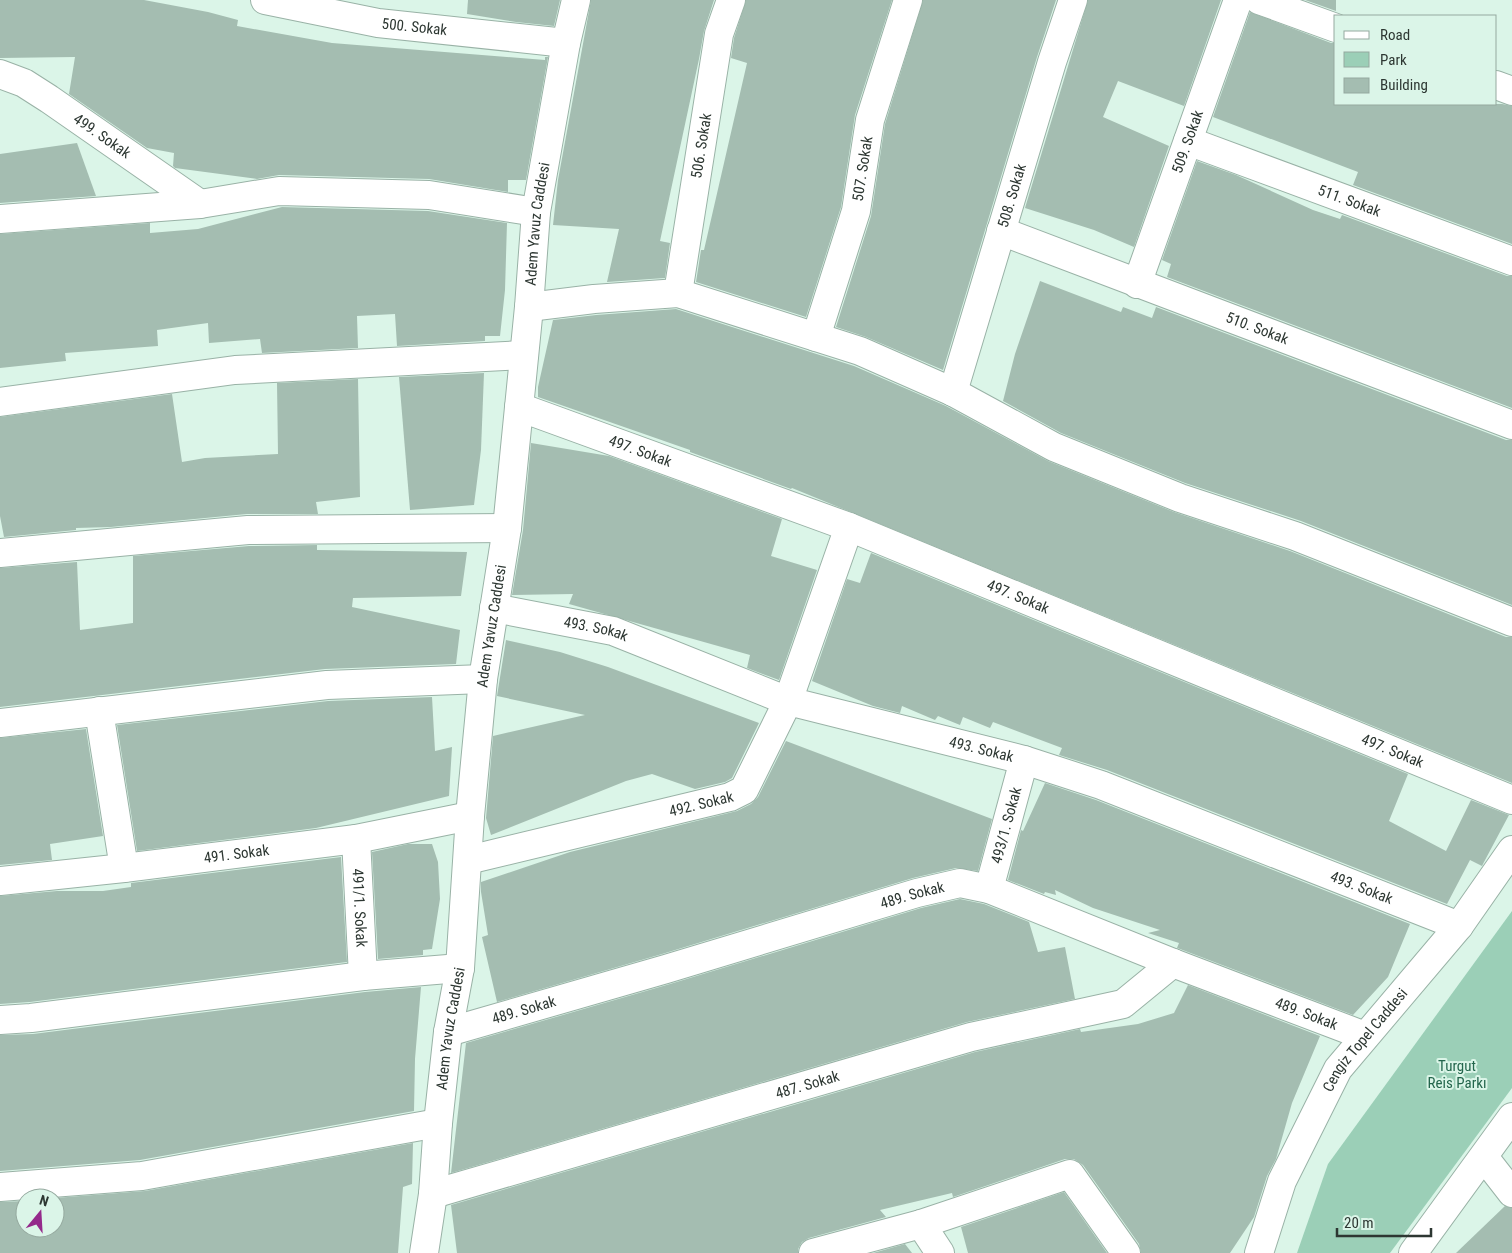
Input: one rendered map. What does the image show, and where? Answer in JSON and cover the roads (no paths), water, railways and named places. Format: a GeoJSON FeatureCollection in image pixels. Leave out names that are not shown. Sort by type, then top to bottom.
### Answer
{"type":"FeatureCollection","features":[{"type":"Feature","properties":{"kind":"street","name":"500. Sokak"},"geometry":{"type":"LineString","coordinates":[[265,0],[378,23],[566,43]]}},
{"type":"Feature","properties":{"kind":"street","name":"Adem Yavuz Caddesi"},"geometry":{"type":"LineString","coordinates":[[424,1253],[433,1194],[438,1123],[448,1032],[460,968],[470,816],[483,679],[507,528],[529,308],[536,212],[566,43],[576,0]]}},
{"type":"Feature","properties":{"kind":"street","name":"506. Sokak"},"geometry":{"type":"LineString","coordinates":[[678,293],[719,34],[731,0]]}},
{"type":"Feature","properties":{"kind":"street","name":"507. Sokak"},"geometry":{"type":"LineString","coordinates":[[816,337],[856,211],[870,120],[908,0]]}},
{"type":"Feature","properties":{"kind":"street","name":"508. Sokak"},"geometry":{"type":"LineString","coordinates":[[953,392],[1052,62],[1073,0]]}},
{"type":"Feature","properties":{"kind":"street","name":"509. Sokak"},"geometry":{"type":"LineString","coordinates":[[1137,284],[1238,0]]}},
{"type":"Feature","properties":{"kind":"street"},"geometry":{"type":"LineString","coordinates":[[1259,0],[1334,27]]}},
{"type":"Feature","properties":{"kind":"street","name":"499. Sokak"},"geometry":{"type":"LineString","coordinates":[[0,74],[24,83],[43,95],[200,204]]}},
{"type":"Feature","properties":{"kind":"street"},"geometry":{"type":"LineString","coordinates":[[1497,85],[1512,91]]}},
{"type":"Feature","properties":{"kind":"street","name":"511. Sokak"},"geometry":{"type":"LineString","coordinates":[[1188,141],[1512,261]]}},
{"type":"Feature","properties":{"kind":"street"},"geometry":{"type":"LineString","coordinates":[[0,219],[200,204],[279,191],[429,195],[536,212]]}},
{"type":"Feature","properties":{"kind":"street","name":"510. Sokak"},"geometry":{"type":"LineString","coordinates":[[1001,232],[1512,425]]}},
{"type":"Feature","properties":{"kind":"street"},"geometry":{"type":"LineString","coordinates":[[529,308],[594,299],[678,293],[860,351],[953,392],[1054,447],[1180,498],[1295,536],[1512,622]]}},
{"type":"Feature","properties":{"kind":"street"},"geometry":{"type":"LineString","coordinates":[[0,402],[236,370],[524,355]]}},
{"type":"Feature","properties":{"kind":"street","name":"497. Sokak"},"geometry":{"type":"LineString","coordinates":[[519,407],[849,527],[1512,800]]}},
{"type":"Feature","properties":{"kind":"street","name":"492. Sokak"},"geometry":{"type":"LineString","coordinates":[[468,860],[730,797],[744,790],[788,701],[849,527]]}},
{"type":"Feature","properties":{"kind":"street"},"geometry":{"type":"LineString","coordinates":[[0,553],[248,530],[507,528]]}},
{"type":"Feature","properties":{"kind":"street","name":"493. Sokak"},"geometry":{"type":"LineString","coordinates":[[494,608],[613,631],[788,701],[1024,760],[1101,785],[1459,926]]}},
{"type":"Feature","properties":{"kind":"street"},"geometry":{"type":"LineString","coordinates":[[0,723],[327,685],[483,679]]}},
{"type":"Feature","properties":{"kind":"street"},"geometry":{"type":"LineString","coordinates":[[99,711],[124,868]]}},
{"type":"Feature","properties":{"kind":"street","name":"493/1. Sokak"},"geometry":{"type":"LineString","coordinates":[[989,889],[1024,760]]}},
{"type":"Feature","properties":{"kind":"street","name":"491. Sokak"},"geometry":{"type":"LineString","coordinates":[[0,881],[124,868],[356,839],[470,816]]}},
{"type":"Feature","properties":{"kind":"street","name":"491/1. Sokak"},"geometry":{"type":"LineString","coordinates":[[356,839],[363,976]]}},
{"type":"Feature","properties":{"kind":"street","name":"Cengiz Topel Caddesi"},"geometry":{"type":"LineString","coordinates":[[1259,1253],[1282,1181],[1338,1069],[1459,926],[1512,850]]}},
{"type":"Feature","properties":{"kind":"street","name":"489. Sokak"},"geometry":{"type":"LineString","coordinates":[[448,1032],[675,966],[917,892],[960,883],[989,889],[1174,963],[1365,1036]]}},
{"type":"Feature","properties":{"kind":"street","name":"487. Sokak"},"geometry":{"type":"LineString","coordinates":[[433,1194],[971,1037],[1123,1004],[1174,963]]}},
{"type":"Feature","properties":{"kind":"street"},"geometry":{"type":"LineString","coordinates":[[0,1020],[41,1017],[363,976],[460,968]]}},
{"type":"Feature","properties":{"kind":"street"},"geometry":{"type":"LineString","coordinates":[[1414,1253],[1512,1117]]}},
{"type":"Feature","properties":{"kind":"street"},"geometry":{"type":"LineString","coordinates":[[0,1187],[142,1176],[438,1123]]}},
{"type":"Feature","properties":{"kind":"street"},"geometry":{"type":"LineString","coordinates":[[1484,1157],[1512,1193]]}},
{"type":"Feature","properties":{"kind":"street"},"geometry":{"type":"LineString","coordinates":[[813,1253],[920,1224],[1070,1174],[1126,1253]]}},
{"type":"Feature","properties":{"kind":"street"},"geometry":{"type":"LineString","coordinates":[[920,1224],[940,1253]]}},
{"type":"Feature","properties":{"kind":"park label","name":"Turgut Reis Parkı"},"geometry":{"type":"Point","coordinates":[1457,1074]}}]}
